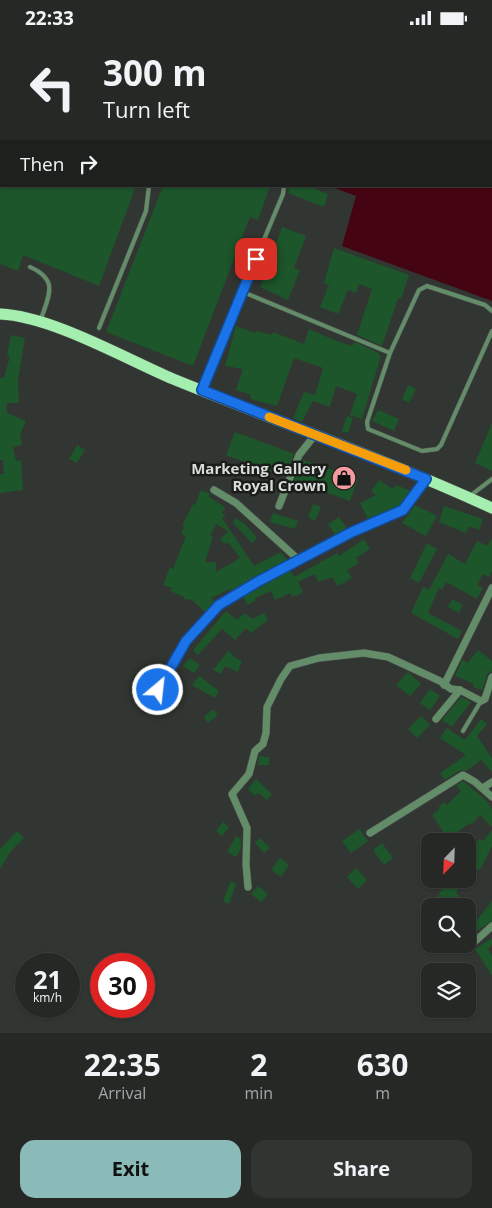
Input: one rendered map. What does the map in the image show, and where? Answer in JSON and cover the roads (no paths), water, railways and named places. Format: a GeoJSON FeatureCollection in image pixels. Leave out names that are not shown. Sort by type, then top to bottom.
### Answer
{"type":"FeatureCollection","features":[{"type":"Feature","properties":{"kind":"highway"},"geometry":{"type":"LineString","coordinates":[[0,314],[40,321],[202,390],[426,479],[492,508]]}},
{"type":"Feature","properties":{"kind":"street"},"geometry":{"type":"LineString","coordinates":[[279,506],[299,455],[315,435]]}},
{"type":"Feature","properties":{"kind":"street"},"geometry":{"type":"LineString","coordinates":[[158,690],[186,641],[219,605],[259,581],[352,532],[403,510],[426,479]]}},
{"type":"Feature","properties":{"kind":"street"},"geometry":{"type":"LineString","coordinates":[[214,490],[236,503],[300,561]]}},
{"type":"Feature","properties":{"kind":"street"},"geometry":{"type":"LineString","coordinates":[[444,685],[492,588]]}},
{"type":"Feature","properties":{"kind":"street"},"geometry":{"type":"LineString","coordinates":[[248,887],[246,864],[247,828],[232,794],[249,774],[255,751],[263,744],[266,733],[267,707],[280,679],[290,666],[319,658],[364,653],[388,657],[481,701],[485,699],[492,677]]}},
{"type":"Feature","properties":{"kind":"street"},"geometry":{"type":"LineString","coordinates":[[436,719],[460,690]]}},
{"type":"Feature","properties":{"kind":"street"},"geometry":{"type":"LineString","coordinates":[[370,833],[463,775],[483,788],[492,797]]}},
{"type":"Feature","properties":{"kind":"street"},"geometry":{"type":"LineString","coordinates":[[483,788],[492,782]]}},
{"type":"Feature","properties":{"kind":"street"},"geometry":{"type":"LineString","coordinates":[[476,940],[492,926]]}},
{"type":"Feature","properties":{"kind":"lane"},"geometry":{"type":"LineString","coordinates":[[98,327],[146,211],[149,187]]}},
{"type":"Feature","properties":{"kind":"lane"},"geometry":{"type":"LineString","coordinates":[[202,390],[283,194],[284,187]]}},
{"type":"Feature","properties":{"kind":"lane"},"geometry":{"type":"LineString","coordinates":[[30,267],[45,275],[49,282],[48,298],[40,321]]}},
{"type":"Feature","properties":{"kind":"lane"},"geometry":{"type":"LineString","coordinates":[[492,311],[485,305],[427,286],[419,289],[390,353],[366,425],[368,429],[422,451],[430,451],[441,445],[492,331]]}},
{"type":"Feature","properties":{"kind":"lane"},"geometry":{"type":"LineString","coordinates":[[243,291],[390,353]]}},
{"type":"Feature","properties":{"kind":"lane"},"geometry":{"type":"LineString","coordinates":[[468,497],[492,479]]}},
{"type":"Feature","properties":{"kind":"lane"},"geometry":{"type":"LineString","coordinates":[[463,731],[481,701]]}},
{"type":"Feature","properties":{"kind":"place","name":"Marketing Gallery Royal Crown"},"geometry":{"type":"Point","coordinates":[344,478]}}]}
